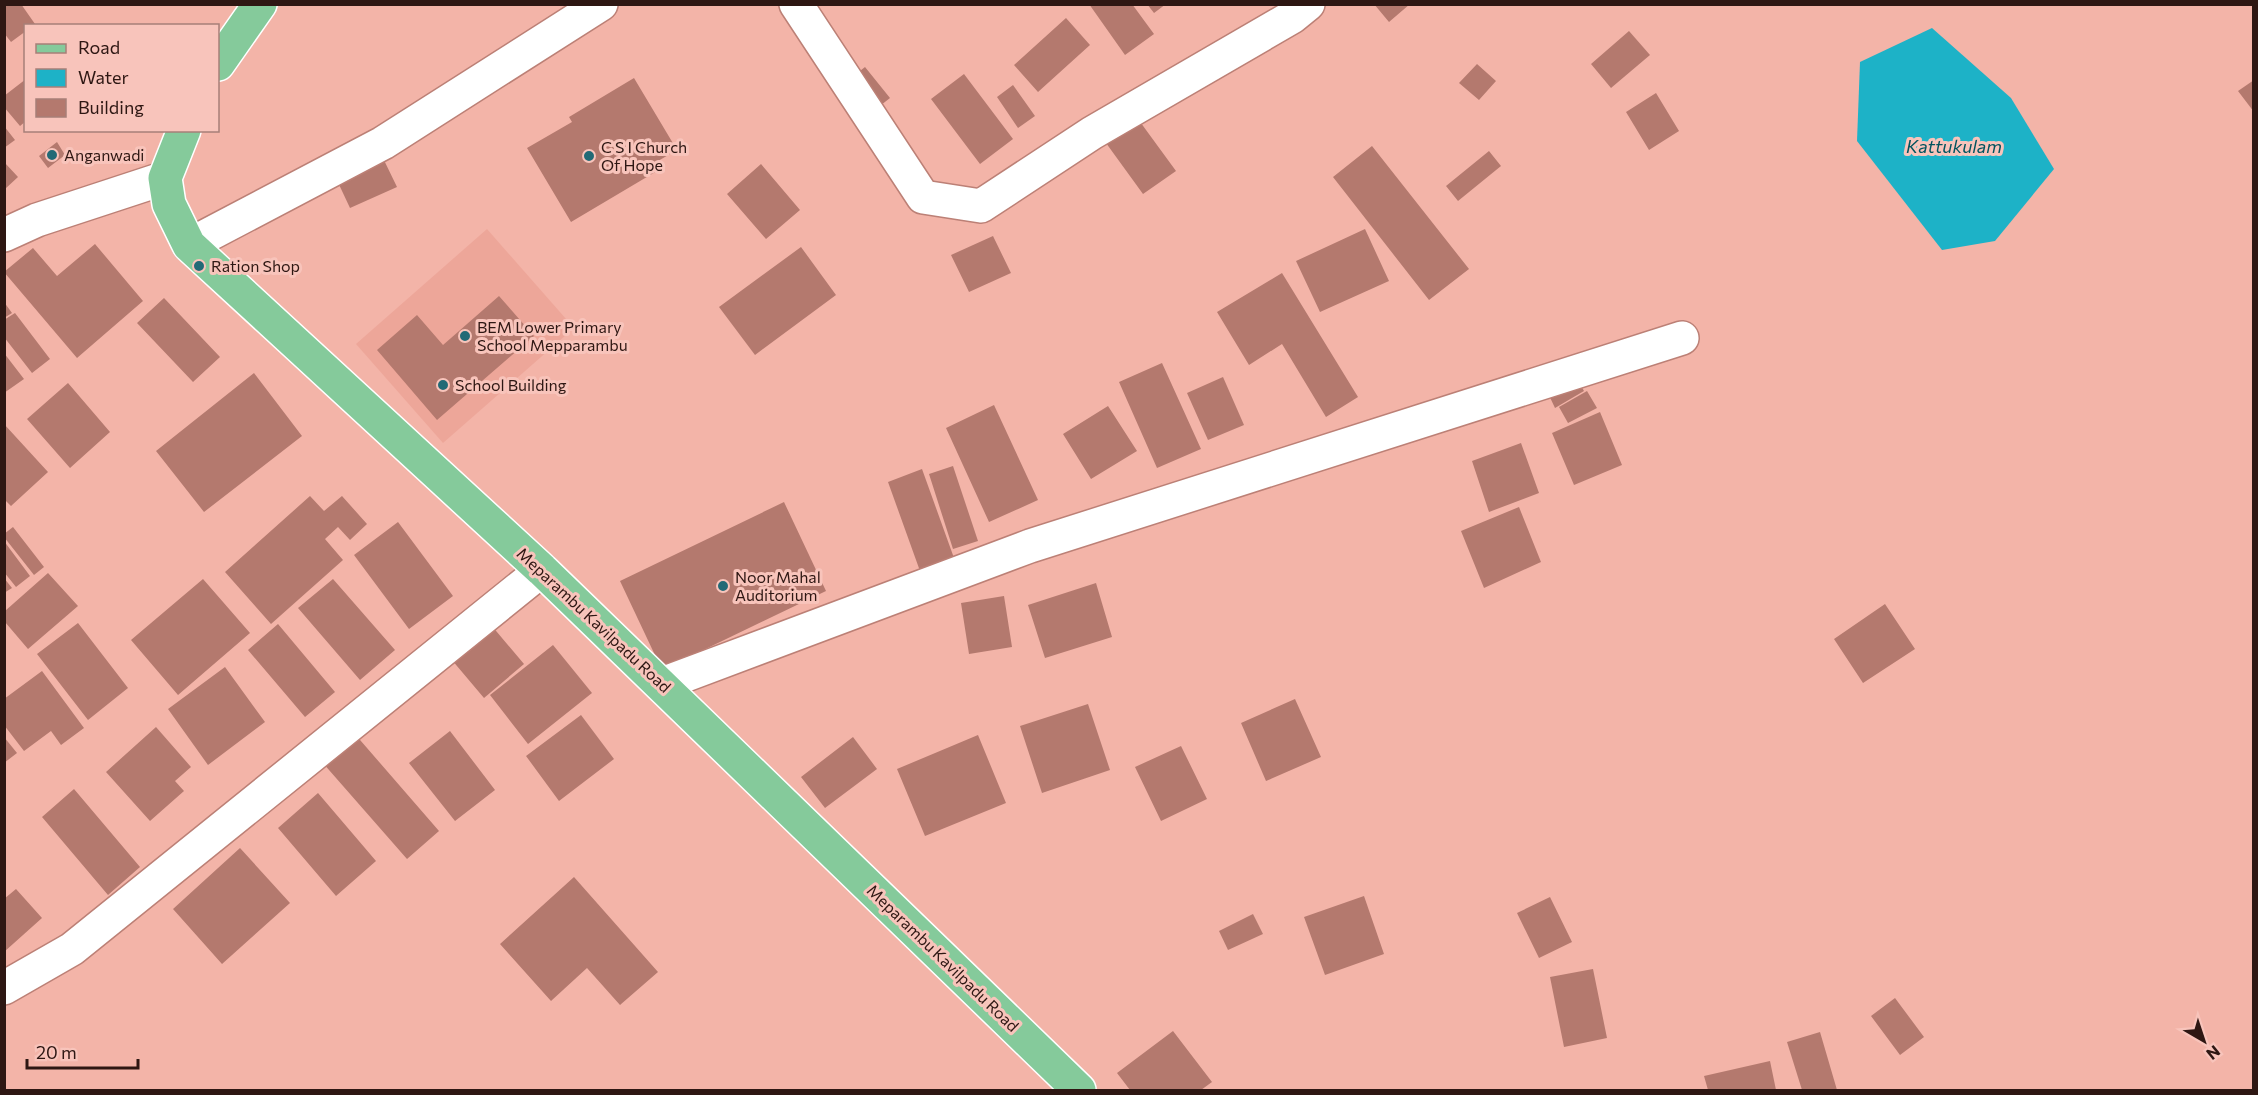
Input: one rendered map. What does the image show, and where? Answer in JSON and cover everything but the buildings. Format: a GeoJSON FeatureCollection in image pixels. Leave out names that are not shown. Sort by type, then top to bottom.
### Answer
{"type":"FeatureCollection","features":[{"type":"Feature","properties":{"kind":"main road"},"geometry":{"type":"LineString","coordinates":[[219,63],[260,4]]}},
{"type":"Feature","properties":{"kind":"main road"},"geometry":{"type":"LineString","coordinates":[[165,178],[183,132]]}},
{"type":"Feature","properties":{"kind":"main road","name":"Meparambu Kavilpadu Road"},"geometry":{"type":"LineString","coordinates":[[165,178],[169,204],[189,245],[543,570],[1079,1090]]}},
{"type":"Feature","properties":{"kind":"street"},"geometry":{"type":"LineString","coordinates":[[189,245],[383,143],[601,4]]}},
{"type":"Feature","properties":{"kind":"street"},"geometry":{"type":"LineString","coordinates":[[796,4],[923,197],[981,206],[1092,133],[1292,17],[1308,4]]}},
{"type":"Feature","properties":{"kind":"street"},"geometry":{"type":"LineString","coordinates":[[4,235],[37,220],[165,178]]}},
{"type":"Feature","properties":{"kind":"street"},"geometry":{"type":"LineString","coordinates":[[662,684],[1030,546],[1682,338]]}},
{"type":"Feature","properties":{"kind":"street"},"geometry":{"type":"LineString","coordinates":[[4,988],[72,949],[543,570]]}},
{"type":"Feature","properties":{"kind":"shaded area","name":"BEM Lower Primary School Mepparambu"},"geometry":{"type":"Polygon","coordinates":[[[487,229],[574,328],[443,443],[356,344],[487,229]]]}},
{"type":"Feature","properties":{"kind":"water","name":"Kattukulam"},"geometry":{"type":"Polygon","coordinates":[[[1932,28],[2011,98],[2054,169],[1995,241],[1942,250],[1857,141],[1860,62],[1932,28]]]}},
{"type":"Feature","properties":{"kind":"place","name":"Anganwadi"},"geometry":{"type":"Point","coordinates":[52,155]}},
{"type":"Feature","properties":{"kind":"place","name":"C S I Church Of Hope"},"geometry":{"type":"Point","coordinates":[589,156]}},
{"type":"Feature","properties":{"kind":"place","name":"Ration Shop"},"geometry":{"type":"Point","coordinates":[199,266]}},
{"type":"Feature","properties":{"kind":"place","name":"BEM Lower Primary School Mepparambu"},"geometry":{"type":"Point","coordinates":[465,336]}},
{"type":"Feature","properties":{"kind":"place","name":"School Building"},"geometry":{"type":"Point","coordinates":[443,385]}},
{"type":"Feature","properties":{"kind":"place","name":"Noor Mahal Auditorium"},"geometry":{"type":"Point","coordinates":[723,586]}}]}
